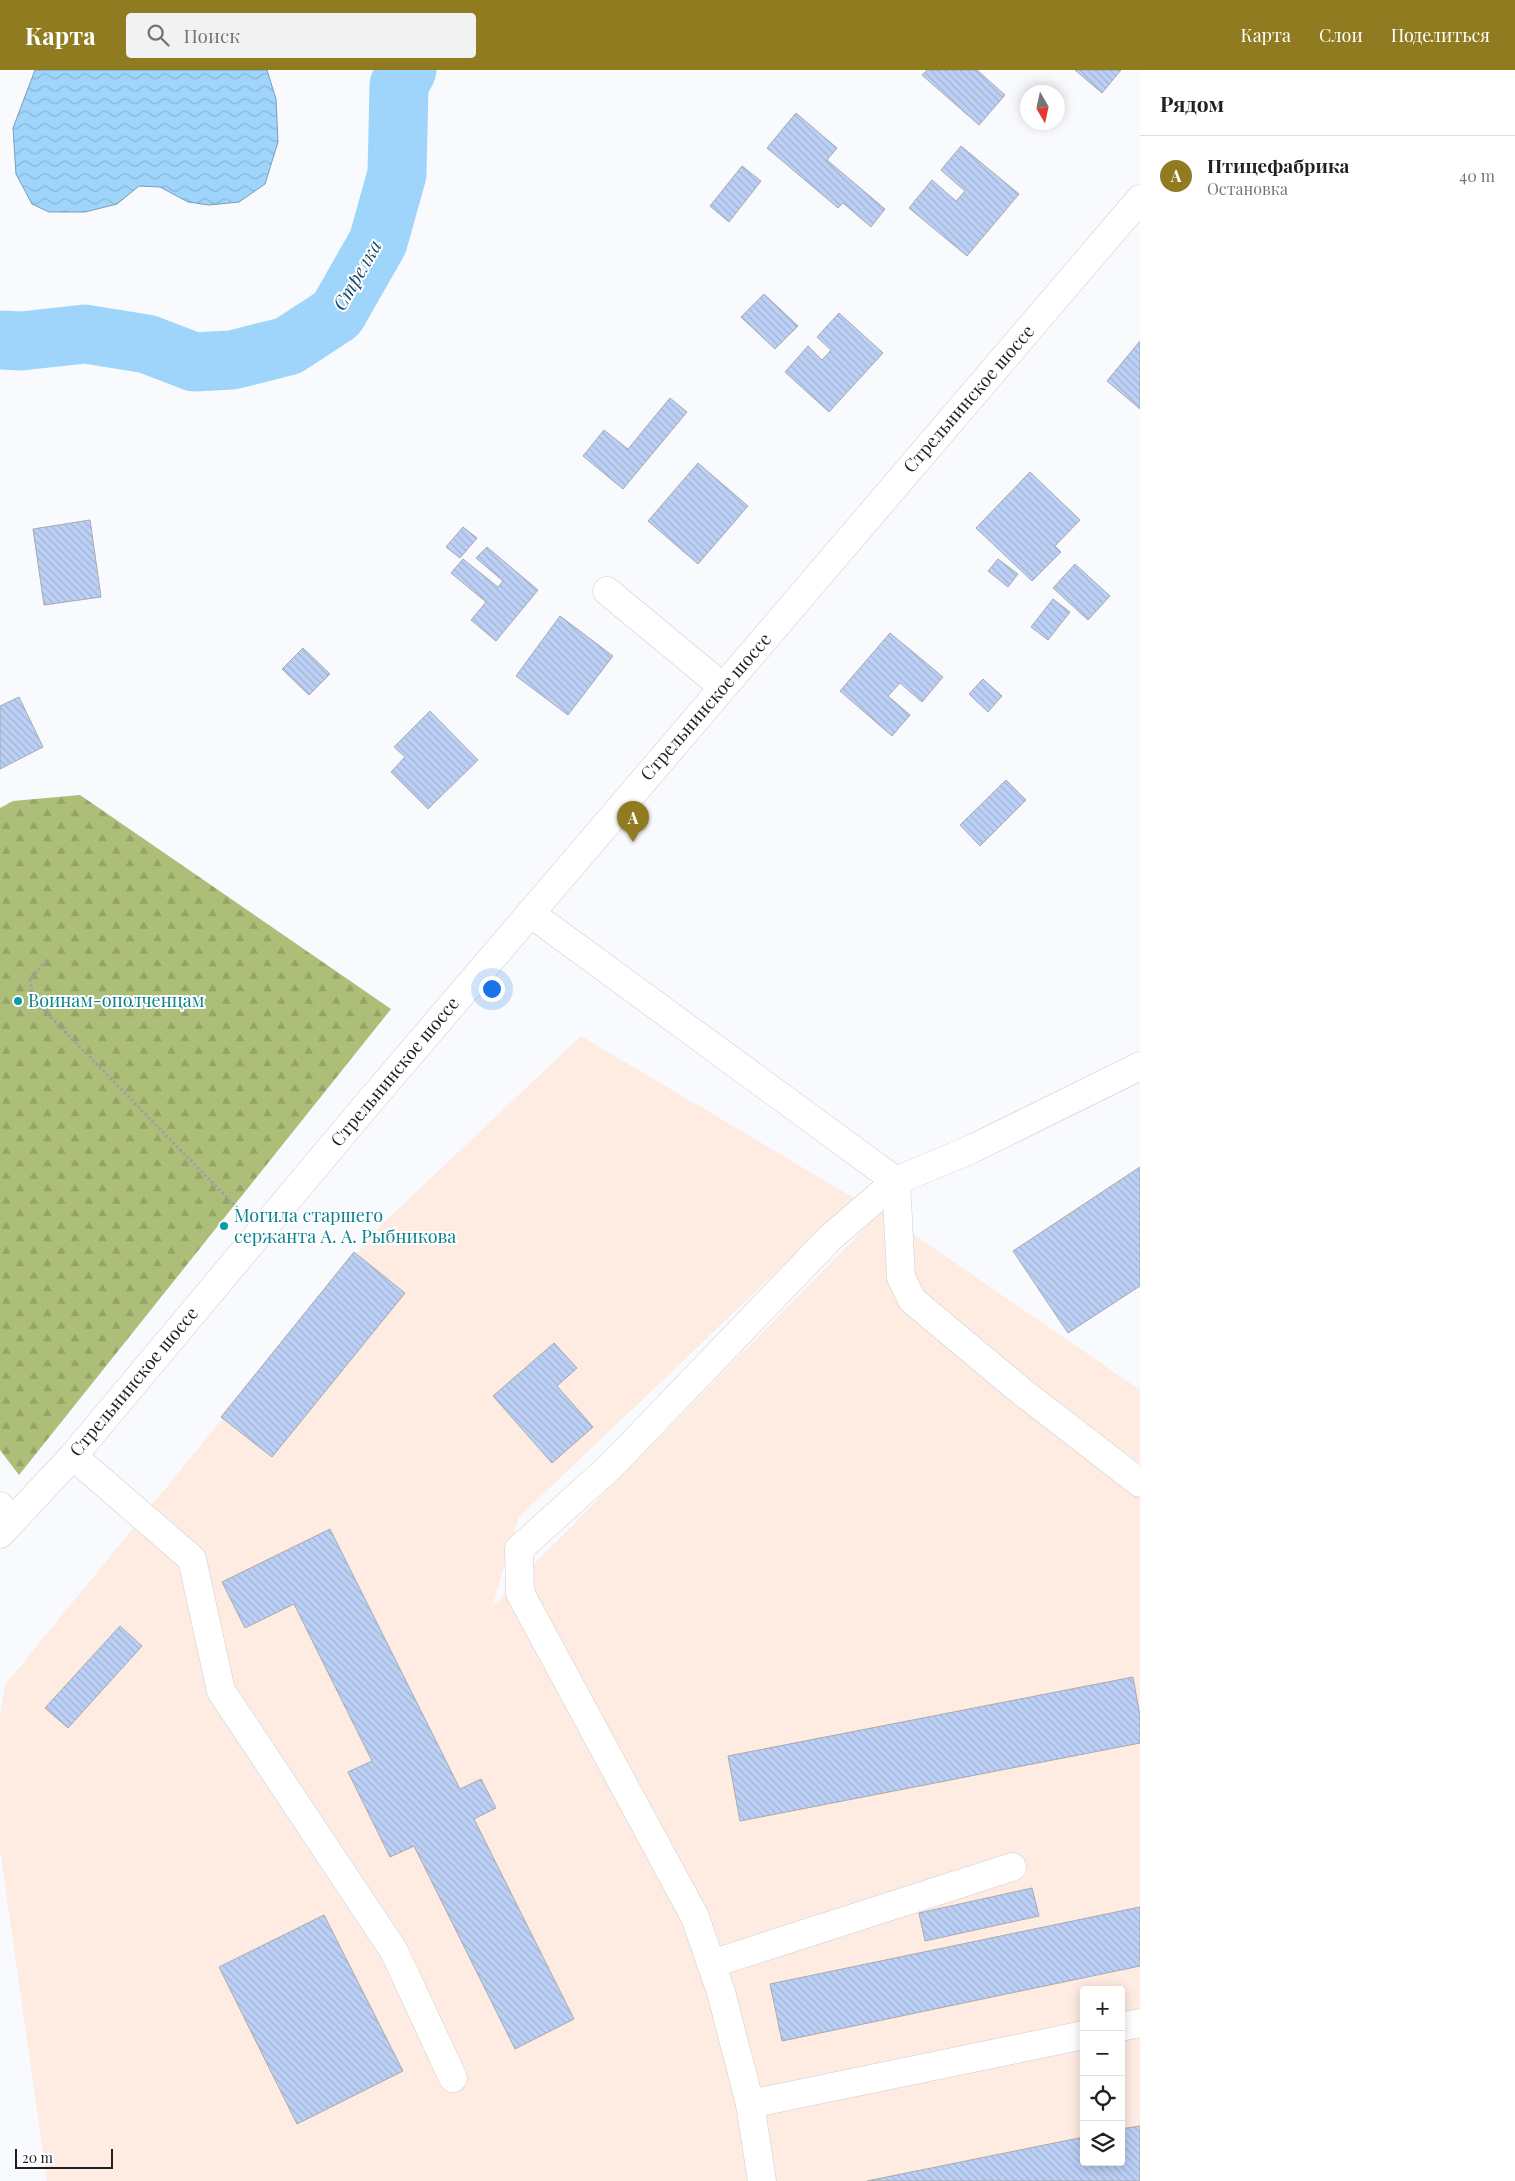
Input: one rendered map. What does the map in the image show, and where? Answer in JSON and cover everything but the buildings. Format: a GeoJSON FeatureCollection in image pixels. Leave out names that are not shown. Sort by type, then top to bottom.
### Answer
{"type":"FeatureCollection","features":[{"type":"Feature","properties":{"kind":"main road","name":"Стрельнинское шоссе"},"geometry":{"type":"LineString","coordinates":[[4,1520],[73,1456],[295,1189],[1140,199]]}},
{"type":"Feature","properties":{"kind":"main road"},"geometry":{"type":"LineString","coordinates":[[607,591],[723,687]]}},
{"type":"Feature","properties":{"kind":"main road"},"geometry":{"type":"LineString","coordinates":[[530,913],[896,1181]]}},
{"type":"Feature","properties":{"kind":"main road"},"geometry":{"type":"LineString","coordinates":[[762,2181],[750,2104],[721,1992],[695,1917],[520,1593],[519,1549],[610,1467],[830,1238],[896,1181],[974,1148],[1140,1066]]}},
{"type":"Feature","properties":{"kind":"main road"},"geometry":{"type":"LineString","coordinates":[[896,1181],[901,1277],[912,1300],[1021,1391],[1140,1483]]}},
{"type":"Feature","properties":{"kind":"main road"},"geometry":{"type":"LineString","coordinates":[[73,1456],[192,1559],[220,1691],[394,1951],[454,2078]]}},
{"type":"Feature","properties":{"kind":"main road"},"geometry":{"type":"LineString","coordinates":[[712,1964],[1012,1866]]}},
{"type":"Feature","properties":{"kind":"main road"},"geometry":{"type":"LineString","coordinates":[[1125,2026],[1140,2023]]}},
{"type":"Feature","properties":{"kind":"main road"},"geometry":{"type":"LineString","coordinates":[[750,2104],[1080,2036]]}},
{"type":"Feature","properties":{"kind":"path"},"geometry":{"type":"LineString","coordinates":[[46,960],[30,980],[33,999],[239,1210]]}},
{"type":"Feature","properties":{"kind":"shaded area"},"geometry":{"type":"Polygon","coordinates":[[[581,1036],[854,1198],[519,1517],[492,1607],[881,1212],[1140,1390],[1140,2181],[47,2181],[0,1850],[0,1715],[5,1685],[379,1227],[581,1036]]]}},
{"type":"Feature","properties":{"kind":"green space"},"geometry":{"type":"Polygon","coordinates":[[[80,795],[391,1009],[19,1475],[0,1450],[0,808],[13,801],[80,795]]]}},
{"type":"Feature","properties":{"kind":"water"},"geometry":{"type":"Polygon","coordinates":[[[35,70],[267,70],[276,99],[278,142],[265,184],[239,202],[209,205],[188,202],[160,187],[139,186],[117,204],[85,212],[49,212],[32,204],[16,174],[13,128],[35,70]]]}},
{"type":"Feature","properties":{"kind":"waterway","name":"Стрелка"},"geometry":{"type":"LineString","coordinates":[[0,340],[21,341],[85,334],[147,344],[194,362],[232,360],[288,346],[337,314],[378,242],[397,174],[399,85],[407,70]]}},
{"type":"Feature","properties":{"kind":"place","name":"Птицефабрика"},"geometry":{"type":"Point","coordinates":[633,842]}},
{"type":"Feature","properties":{"kind":"place","name":"Воинам-ополченцам"},"geometry":{"type":"Point","coordinates":[18,1001]}},
{"type":"Feature","properties":{"kind":"place","name":"Могила старшего сержанта А. А. Рыбникова"},"geometry":{"type":"Point","coordinates":[224,1226]}}]}
